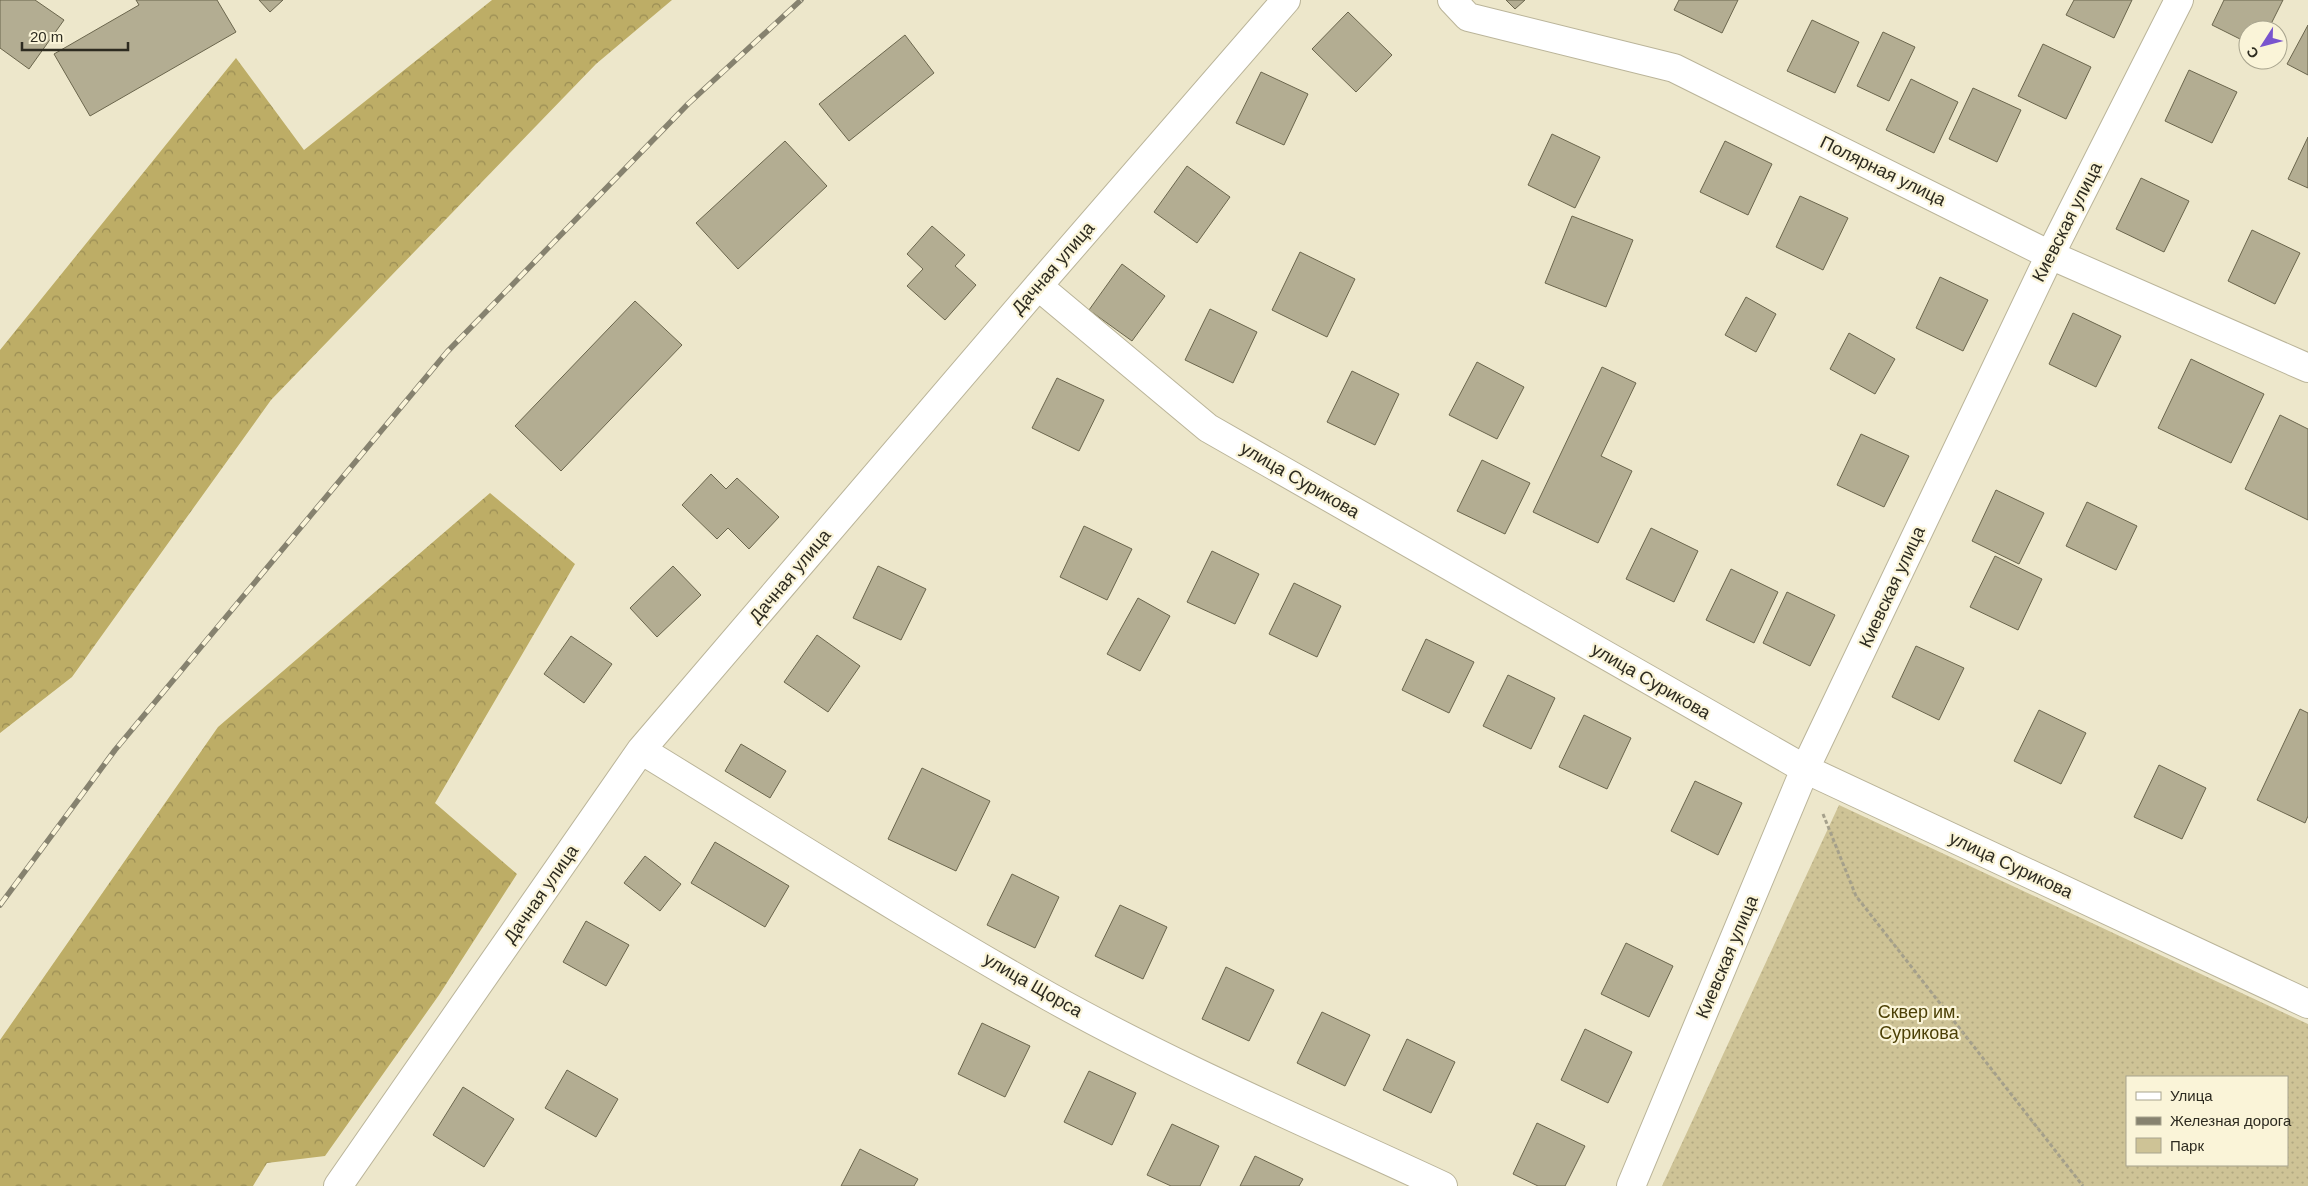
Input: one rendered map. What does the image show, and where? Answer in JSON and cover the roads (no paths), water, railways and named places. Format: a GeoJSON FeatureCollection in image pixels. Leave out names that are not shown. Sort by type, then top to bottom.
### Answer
{"type":"FeatureCollection","features":[{"type":"Feature","properties":{"kind":"street","name":"Дачная улица"},"geometry":{"type":"LineString","coordinates":[[338,1186],[641,750],[1038,286],[1286,0]]}},
{"type":"Feature","properties":{"kind":"street","name":"Полярная улица"},"geometry":{"type":"LineString","coordinates":[[1452,0],[1468,17],[1674,68],[2050,254],[2308,368]]}},
{"type":"Feature","properties":{"kind":"street","name":"Киевская улица"},"geometry":{"type":"LineString","coordinates":[[1631,1186],[1805,769],[2050,254],[2179,0]]}},
{"type":"Feature","properties":{"kind":"street","name":"улица Сурикова"},"geometry":{"type":"LineString","coordinates":[[1038,286],[1208,428],[1805,769],[2308,1004]]}},
{"type":"Feature","properties":{"kind":"street","name":"улица Щорса"},"geometry":{"type":"LineString","coordinates":[[641,750],[822,862],[1050,997],[1166,1057],[1443,1186]]}},
{"type":"Feature","properties":{"kind":"railway"},"geometry":{"type":"LineString","coordinates":[[0,905],[115,750],[447,352],[688,104],[801,0]]}},
{"type":"Feature","properties":{"kind":"park label","name":"Сквер им. Сурикова"},"geometry":{"type":"Point","coordinates":[1919,1022]}}]}
